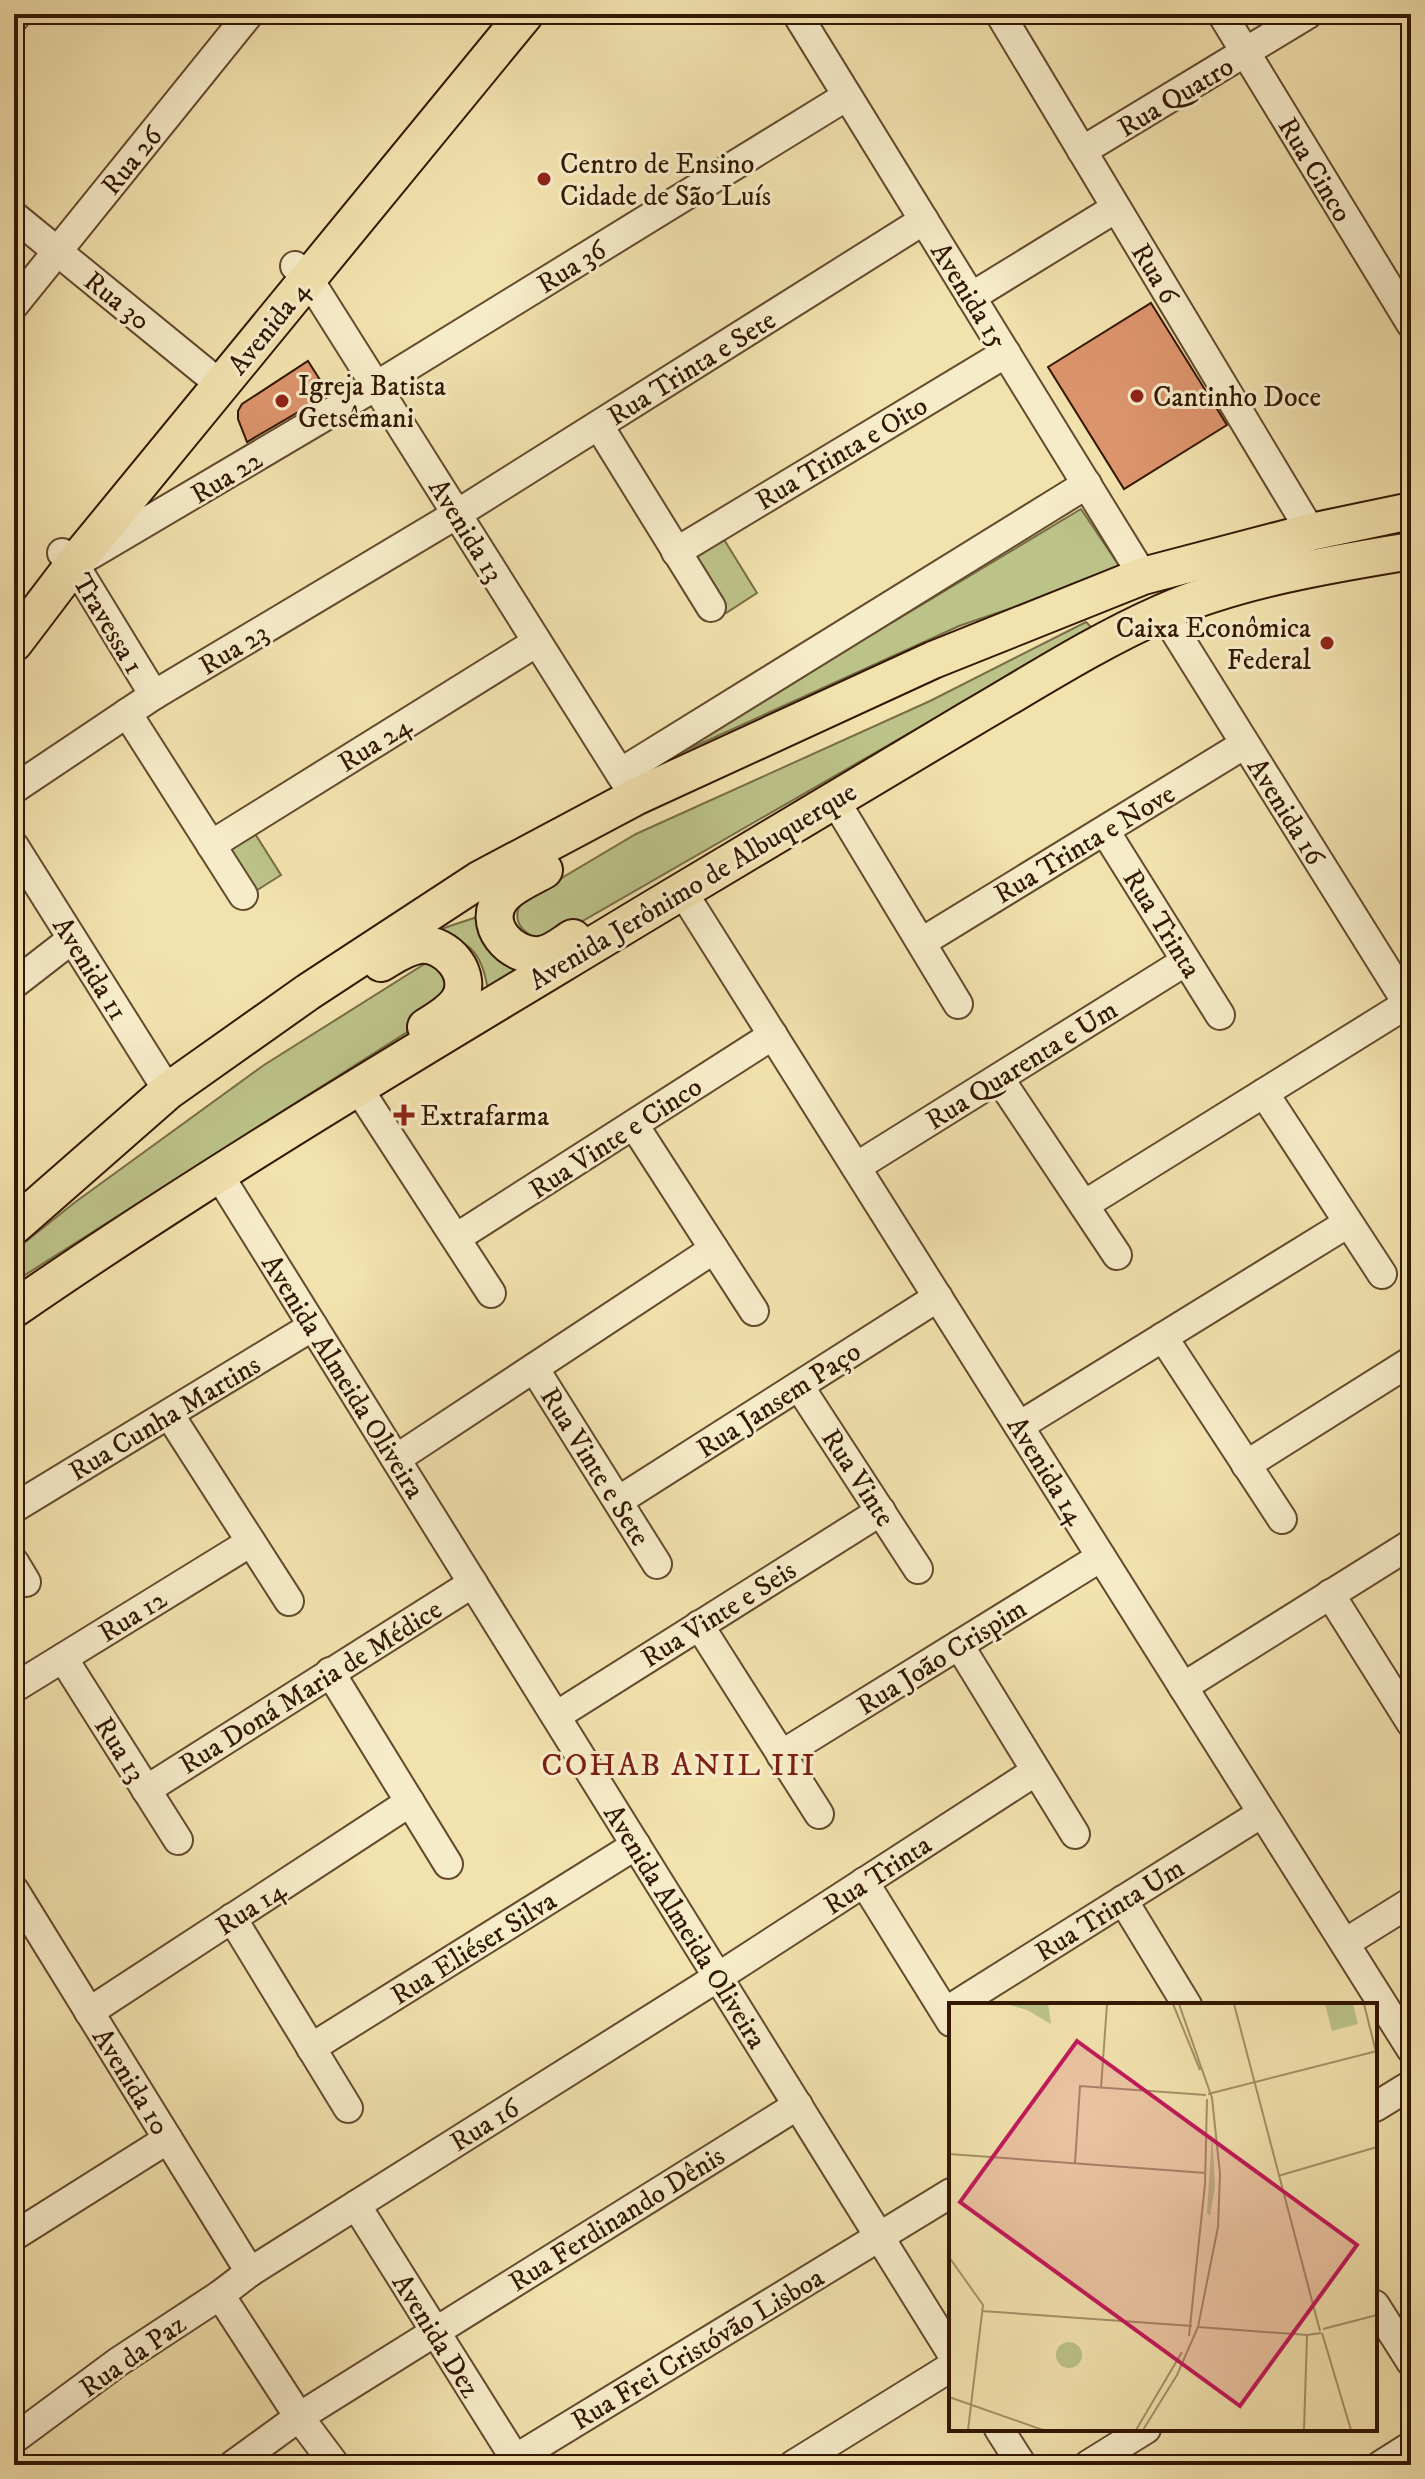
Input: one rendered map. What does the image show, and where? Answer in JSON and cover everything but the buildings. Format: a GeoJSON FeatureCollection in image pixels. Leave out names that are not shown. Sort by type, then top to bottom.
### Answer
{"type":"FeatureCollection","features":[{"type":"Feature","properties":{"kind":"main road","name":"Avenida 4"},"geometry":{"type":"LineString","coordinates":[[302,272],[500,14]]}},
{"type":"Feature","properties":{"kind":"main road","name":"Avenida 4"},"geometry":{"type":"LineString","coordinates":[[14,643],[68,559],[214,379],[302,272],[525,14]]}},
{"type":"Feature","properties":{"kind":"main road"},"geometry":{"type":"LineString","coordinates":[[14,1226],[168,1091],[450,897],[628,785],[834,705],[933,660],[1143,576],[1311,532],[1411,511]]}},
{"type":"Feature","properties":{"kind":"main road","name":"Avenida Jerônimo de Albuquerque"},"geometry":{"type":"LineString","coordinates":[[14,1309],[358,1088],[834,799],[1043,677],[1163,612],[1247,585],[1411,551]]}},
{"type":"Feature","properties":{"kind":"main road","name":"Avenida 4"},"geometry":{"type":"LineString","coordinates":[[14,612],[68,559]]}},
{"type":"Feature","properties":{"kind":"main road"},"geometry":{"type":"LineString","coordinates":[[834,705],[508,891],[496,906],[497,928],[507,944],[519,952],[532,956],[547,954],[665,882],[834,799]]}},
{"type":"Feature","properties":{"kind":"main road"},"geometry":{"type":"LineString","coordinates":[[168,1091],[404,949],[431,945],[443,950],[457,966],[463,979],[463,990],[454,1007],[319,1097],[219,1175]]}},
{"type":"Feature","properties":{"kind":"street","name":"Rua 26"},"geometry":{"type":"LineString","coordinates":[[14,305],[249,14]]}},
{"type":"Feature","properties":{"kind":"street","name":"Avenida 15"},"geometry":{"type":"LineString","coordinates":[[797,14],[1143,576]]}},
{"type":"Feature","properties":{"kind":"street","name":"Rua 6"},"geometry":{"type":"LineString","coordinates":[[1000,14],[1311,532]]}},
{"type":"Feature","properties":{"kind":"street","name":"Rua Cinco"},"geometry":{"type":"LineString","coordinates":[[1222,14],[1411,324]]}},
{"type":"Feature","properties":{"kind":"street","name":"Rua Quatro"},"geometry":{"type":"LineString","coordinates":[[1082,151],[1308,14]]}},
{"type":"Feature","properties":{"kind":"street","name":"Rua 36"},"geometry":{"type":"LineString","coordinates":[[376,386],[847,96]]}},
{"type":"Feature","properties":{"kind":"street"},"geometry":{"type":"LineString","coordinates":[[971,297],[1116,208]]}},
{"type":"Feature","properties":{"kind":"street","name":"Rua 30"},"geometry":{"type":"LineString","coordinates":[[14,216],[214,379]]}},
{"type":"Feature","properties":{"kind":"street","name":"Rua Trinta e Sete"},"geometry":{"type":"LineString","coordinates":[[457,514],[924,220]]}},
{"type":"Feature","properties":{"kind":"street","name":"Avenida 13"},"geometry":{"type":"LineString","coordinates":[[302,272],[628,785]]}},
{"type":"Feature","properties":{"kind":"street","name":"Rua Trinta e Oito"},"geometry":{"type":"LineString","coordinates":[[676,552],[1006,353]]}},
{"type":"Feature","properties":{"kind":"street","name":"Rua 22"},"geometry":{"type":"LineString","coordinates":[[68,559],[376,386]]}},
{"type":"Feature","properties":{"kind":"street"},"geometry":{"type":"LineString","coordinates":[[599,426],[711,607]]}},
{"type":"Feature","properties":{"kind":"street"},"geometry":{"type":"LineString","coordinates":[[628,785],[1087,484]]}},
{"type":"Feature","properties":{"kind":"street","name":"Rua 23"},"geometry":{"type":"LineString","coordinates":[[14,789],[154,695],[457,514]]}},
{"type":"Feature","properties":{"kind":"street","name":"Travessa 1"},"geometry":{"type":"LineString","coordinates":[[68,559],[154,695]]}},
{"type":"Feature","properties":{"kind":"street","name":"Avenida 16"},"geometry":{"type":"LineString","coordinates":[[1163,612],[1406,994]]}},
{"type":"Feature","properties":{"kind":"street","name":"Rua 24"},"geometry":{"type":"LineString","coordinates":[[211,845],[537,642]]}},
{"type":"Feature","properties":{"kind":"street"},"geometry":{"type":"LineString","coordinates":[[127,713],[243,895]]}},
{"type":"Feature","properties":{"kind":"street","name":"Rua Trinta e Nove"},"geometry":{"type":"LineString","coordinates":[[922,942],[1245,744]]}},
{"type":"Feature","properties":{"kind":"street"},"geometry":{"type":"LineString","coordinates":[[834,799],[958,1004]]}},
{"type":"Feature","properties":{"kind":"street","name":"Rua Trinta"},"geometry":{"type":"LineString","coordinates":[[1105,831],[1220,1015]]}},
{"type":"Feature","properties":{"kind":"street","name":"Avenida 11"},"geometry":{"type":"LineString","coordinates":[[14,846],[168,1091]]}},
{"type":"Feature","properties":{"kind":"street","name":"Avenida 14"},"geometry":{"type":"LineString","coordinates":[[682,891],[1411,2049]]}},
{"type":"Feature","properties":{"kind":"street"},"geometry":{"type":"LineString","coordinates":[[14,984],[72,939]]}},
{"type":"Feature","properties":{"kind":"street","name":"Rua Quarenta e Um"},"geometry":{"type":"LineString","coordinates":[[856,1167],[1186,961]]}},
{"type":"Feature","properties":{"kind":"street"},"geometry":{"type":"LineString","coordinates":[[1084,1205],[1264,1093],[1406,994]]}},
{"type":"Feature","properties":{"kind":"street","name":"Rua Vinte e Cinco"},"geometry":{"type":"LineString","coordinates":[[456,1238],[773,1035]]}},
{"type":"Feature","properties":{"kind":"street"},"geometry":{"type":"LineString","coordinates":[[999,1078],[1117,1255]]}},
{"type":"Feature","properties":{"kind":"street"},"geometry":{"type":"LineString","coordinates":[[358,1088],[491,1293]]}},
{"type":"Feature","properties":{"kind":"street"},"geometry":{"type":"LineString","coordinates":[[1264,1093],[1382,1274]]}},
{"type":"Feature","properties":{"kind":"street"},"geometry":{"type":"LineString","coordinates":[[634,1125],[754,1311]]}},
{"type":"Feature","properties":{"kind":"street","name":"Avenida Almeida Oliveira"},"geometry":{"type":"LineString","coordinates":[[219,1175],[949,2349]]}},
{"type":"Feature","properties":{"kind":"street"},"geometry":{"type":"LineString","coordinates":[[1019,1426],[1348,1223]]}},
{"type":"Feature","properties":{"kind":"street"},"geometry":{"type":"LineString","coordinates":[[396,1459],[714,1249]]}},
{"type":"Feature","properties":{"kind":"street","name":"Rua Jansem Paço"},"geometry":{"type":"LineString","coordinates":[[618,1501],[938,1297]]}},
{"type":"Feature","properties":{"kind":"street","name":"Rua Cunha Martins"},"geometry":{"type":"LineString","coordinates":[[14,1508],[313,1326]]}},
{"type":"Feature","properties":{"kind":"street"},"geometry":{"type":"LineString","coordinates":[[1163,1337],[1282,1519]]}},
{"type":"Feature","properties":{"kind":"street"},"geometry":{"type":"LineString","coordinates":[[1246,1465],[1411,1361]]}},
{"type":"Feature","properties":{"kind":"street","name":"Rua Vinte e Sete"},"geometry":{"type":"LineString","coordinates":[[534,1368],[657,1564]]}},
{"type":"Feature","properties":{"kind":"street","name":"Rua Vinte"},"geometry":{"type":"LineString","coordinates":[[799,1386],[918,1569]]}},
{"type":"Feature","properties":{"kind":"street"},"geometry":{"type":"LineString","coordinates":[[169,1414],[289,1601]]}},
{"type":"Feature","properties":{"kind":"street","name":"Rua Vinte e Seis"},"geometry":{"type":"LineString","coordinates":[[556,1716],[881,1511]]}},
{"type":"Feature","properties":{"kind":"street","name":"Rua 12"},"geometry":{"type":"LineString","coordinates":[[14,1688],[251,1542]]}},
{"type":"Feature","properties":{"kind":"street"},"geometry":{"type":"LineString","coordinates":[[1183,1687],[1411,1544]]}},
{"type":"Feature","properties":{"kind":"street","name":"Rua João Crispim"},"geometry":{"type":"LineString","coordinates":[[781,1755],[1101,1557]]}},
{"type":"Feature","properties":{"kind":"street","name":"Rua Doná Maria de Médice"},"geometry":{"type":"LineString","coordinates":[[146,1790],[473,1583]]}},
{"type":"Feature","properties":{"kind":"street"},"geometry":{"type":"LineString","coordinates":[[1330,1594],[1411,1723]]}},
{"type":"Feature","properties":{"kind":"street"},"geometry":{"type":"LineString","coordinates":[[699,1625],[819,1814]]}},
{"type":"Feature","properties":{"kind":"street"},"geometry":{"type":"LineString","coordinates":[[959,1645],[1075,1834]]}},
{"type":"Feature","properties":{"kind":"street","name":"Rua 13"},"geometry":{"type":"LineString","coordinates":[[63,1658],[178,1840]]}},
{"type":"Feature","properties":{"kind":"street"},"geometry":{"type":"LineString","coordinates":[[330,1672],[448,1864]]}},
{"type":"Feature","properties":{"kind":"street","name":"Rua Trinta"},"geometry":{"type":"LineString","coordinates":[[718,1977],[1036,1771]]}},
{"type":"Feature","properties":{"kind":"street","name":"Rua 14"},"geometry":{"type":"LineString","coordinates":[[89,2012],[410,1802]]}},
{"type":"Feature","properties":{"kind":"street","name":"Rua Trinta Um"},"geometry":{"type":"LineString","coordinates":[[965,2003],[1262,1813]]}},
{"type":"Feature","properties":{"kind":"street","name":"Rua Eliéser Silva"},"geometry":{"type":"LineString","coordinates":[[311,2048],[636,1845]]}},
{"type":"Feature","properties":{"kind":"street","name":"Rua Trinta Um"},"geometry":{"type":"LineString","coordinates":[[864,1882],[949,2009]]}},
{"type":"Feature","properties":{"kind":"street","name":"Avenida 10"},"geometry":{"type":"LineString","coordinates":[[14,1890],[250,2272]]}},
{"type":"Feature","properties":{"kind":"street"},"geometry":{"type":"LineString","coordinates":[[1123,1900],[1186,2003]]}},
{"type":"Feature","properties":{"kind":"street"},"geometry":{"type":"LineString","coordinates":[[1345,1943],[1411,1902]]}},
{"type":"Feature","properties":{"kind":"street"},"geometry":{"type":"LineString","coordinates":[[232,1918],[348,2108]]}},
{"type":"Feature","properties":{"kind":"street","name":"Rua 16"},"geometry":{"type":"LineString","coordinates":[[250,2272],[718,1977]]}},
{"type":"Feature","properties":{"kind":"street"},"geometry":{"type":"LineString","coordinates":[[1377,2106],[1411,2085]]}},
{"type":"Feature","properties":{"kind":"street","name":"Rua Ferdinando Dênis"},"geometry":{"type":"LineString","coordinates":[[233,2465],[299,2417],[798,2105]]}},
{"type":"Feature","properties":{"kind":"street"},"geometry":{"type":"LineString","coordinates":[[14,2236],[168,2139]]}},
{"type":"Feature","properties":{"kind":"street","name":"Rua Frei Cristóvão Lisboa"},"geometry":{"type":"LineString","coordinates":[[517,2462],[949,2194]]}},
{"type":"Feature","properties":{"kind":"street","name":"Avenida Dez"},"geometry":{"type":"LineString","coordinates":[[356,2205],[517,2462]]}},
{"type":"Feature","properties":{"kind":"street","name":"Rua da Paz"},"geometry":{"type":"LineString","coordinates":[[14,2439],[118,2362],[250,2272]]}},
{"type":"Feature","properties":{"kind":"street"},"geometry":{"type":"LineString","coordinates":[[220,2295],[299,2417],[335,2465]]}},
{"type":"Feature","properties":{"kind":"street"},"geometry":{"type":"LineString","coordinates":[[1377,2308],[1411,2362]]}},
{"type":"Feature","properties":{"kind":"street"},"geometry":{"type":"LineString","coordinates":[[793,2465],[949,2368]]}},
{"type":"Feature","properties":{"kind":"street"},"geometry":{"type":"LineString","coordinates":[[1000,2431],[1022,2465]]}},
{"type":"Feature","properties":{"kind":"street"},"geometry":{"type":"LineString","coordinates":[[1088,2465],[1143,2431]]}},
{"type":"Feature","properties":{"kind":"street"},"geometry":{"type":"LineString","coordinates":[[1381,2465],[1411,2446]]}},
{"type":"Feature","properties":{"kind":"green space"},"geometry":{"type":"Polygon","coordinates":[[[1081,509],[1122,570],[959,626],[658,763],[1081,509]]]}},
{"type":"Feature","properties":{"kind":"green space"},"geometry":{"type":"Polygon","coordinates":[[[720,533],[757,593],[726,613],[689,553],[720,533]]]}},
{"type":"Feature","properties":{"kind":"green space"},"geometry":{"type":"Polygon","coordinates":[[[1086,622],[1092,628],[553,938],[544,939],[529,934],[519,923],[518,909],[523,901],[636,834],[930,701],[1086,622]]]}},
{"type":"Feature","properties":{"kind":"green space"},"geometry":{"type":"Polygon","coordinates":[[[254,832],[281,875],[251,894],[224,850],[254,832]]]}},
{"type":"Feature","properties":{"kind":"green space"},"geometry":{"type":"Polygon","coordinates":[[[483,915],[528,970],[488,991],[483,969],[474,953],[468,946],[438,930],[483,915]]]}},
{"type":"Feature","properties":{"kind":"green space"},"geometry":{"type":"Polygon","coordinates":[[[426,963],[442,965],[453,1003],[14,1282],[14,1251],[74,1203],[264,1065],[426,963]]]}},
{"type":"Feature","properties":{"kind":"place","name":"Centro de Ensino Cidade de São Luís"},"geometry":{"type":"Point","coordinates":[544,179]}},
{"type":"Feature","properties":{"kind":"place","name":"Cantinho Doce"},"geometry":{"type":"Point","coordinates":[1137,396]}},
{"type":"Feature","properties":{"kind":"place","name":"Igreja Batista Getsêmani"},"geometry":{"type":"Point","coordinates":[282,401]}},
{"type":"Feature","properties":{"kind":"place","name":"Caixa Econômica Federal"},"geometry":{"type":"Point","coordinates":[1327,643]}},
{"type":"Feature","properties":{"kind":"place","name":"Extrafarma"},"geometry":{"type":"Point","coordinates":[404,1115]}},
{"type":"Feature","properties":{"kind":"district","name":"COHAB ANIL III"},"geometry":{"type":"Point","coordinates":[679,1764]}}]}
